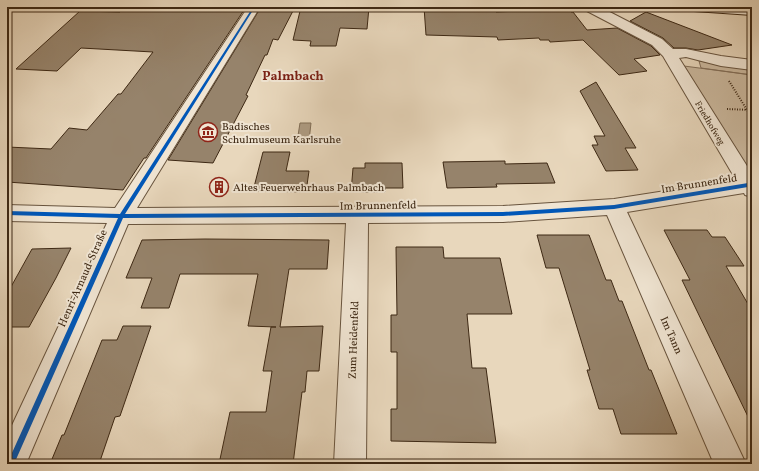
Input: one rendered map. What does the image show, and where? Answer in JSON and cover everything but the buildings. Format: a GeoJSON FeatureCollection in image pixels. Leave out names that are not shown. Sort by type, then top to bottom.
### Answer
{"type":"FeatureCollection","features":[{"type":"Feature","properties":{"kind":"street","name":"Henri-Arnaud-Straße"},"geometry":{"type":"LineString","coordinates":[[10,464],[121,216],[254,7]]}},
{"type":"Feature","properties":{"kind":"street","name":"Friedhofweg"},"geometry":{"type":"LineString","coordinates":[[590,7],[657,42],[669,54],[750,188]]}},
{"type":"Feature","properties":{"kind":"street"},"geometry":{"type":"LineString","coordinates":[[694,7],[752,11]]}},
{"type":"Feature","properties":{"kind":"street"},"geometry":{"type":"LineString","coordinates":[[669,54],[686,53],[721,61],[752,65]]}},
{"type":"Feature","properties":{"kind":"street","name":"Im Brunnenfeld"},"geometry":{"type":"LineString","coordinates":[[7,213],[121,216],[357,216],[503,214],[614,207],[750,188]]}},
{"type":"Feature","properties":{"kind":"street","name":"Im Tann"},"geometry":{"type":"LineString","coordinates":[[614,207],[730,464]]}},
{"type":"Feature","properties":{"kind":"street","name":"Zum Heidenfeld"},"geometry":{"type":"LineString","coordinates":[[350,464],[357,216]]}},
{"type":"Feature","properties":{"kind":"path"},"geometry":{"type":"LineString","coordinates":[[728,80],[752,118]]}},
{"type":"Feature","properties":{"kind":"shaded area"},"geometry":{"type":"Polygon","coordinates":[[[699,61],[752,69],[752,75],[701,68],[699,61]]]}},
{"type":"Feature","properties":{"kind":"shaded area"},"geometry":{"type":"Polygon","coordinates":[[[684,66],[752,75],[752,169],[749,169],[684,66]]]}},
{"type":"Feature","properties":{"kind":"shaded area"},"geometry":{"type":"Polygon","coordinates":[[[300,123],[311,123],[309,141],[297,142],[300,123]]]}},
{"type":"Feature","properties":{"kind":"cycle path"},"geometry":{"type":"LineString","coordinates":[[10,464],[121,216],[254,7]]}},
{"type":"Feature","properties":{"kind":"cycle path"},"geometry":{"type":"LineString","coordinates":[[7,213],[121,216],[503,214],[614,207],[748,185]]}},
{"type":"Feature","properties":{"kind":"place","name":"Badisches Schulmuseum Karlsruhe"},"geometry":{"type":"Point","coordinates":[208,132]}},
{"type":"Feature","properties":{"kind":"place","name":"Altes Feuerwehrhaus Palmbach"},"geometry":{"type":"Point","coordinates":[219,187]}},
{"type":"Feature","properties":{"kind":"district","name":"Palmbach"},"geometry":{"type":"Point","coordinates":[293,75]}}]}
